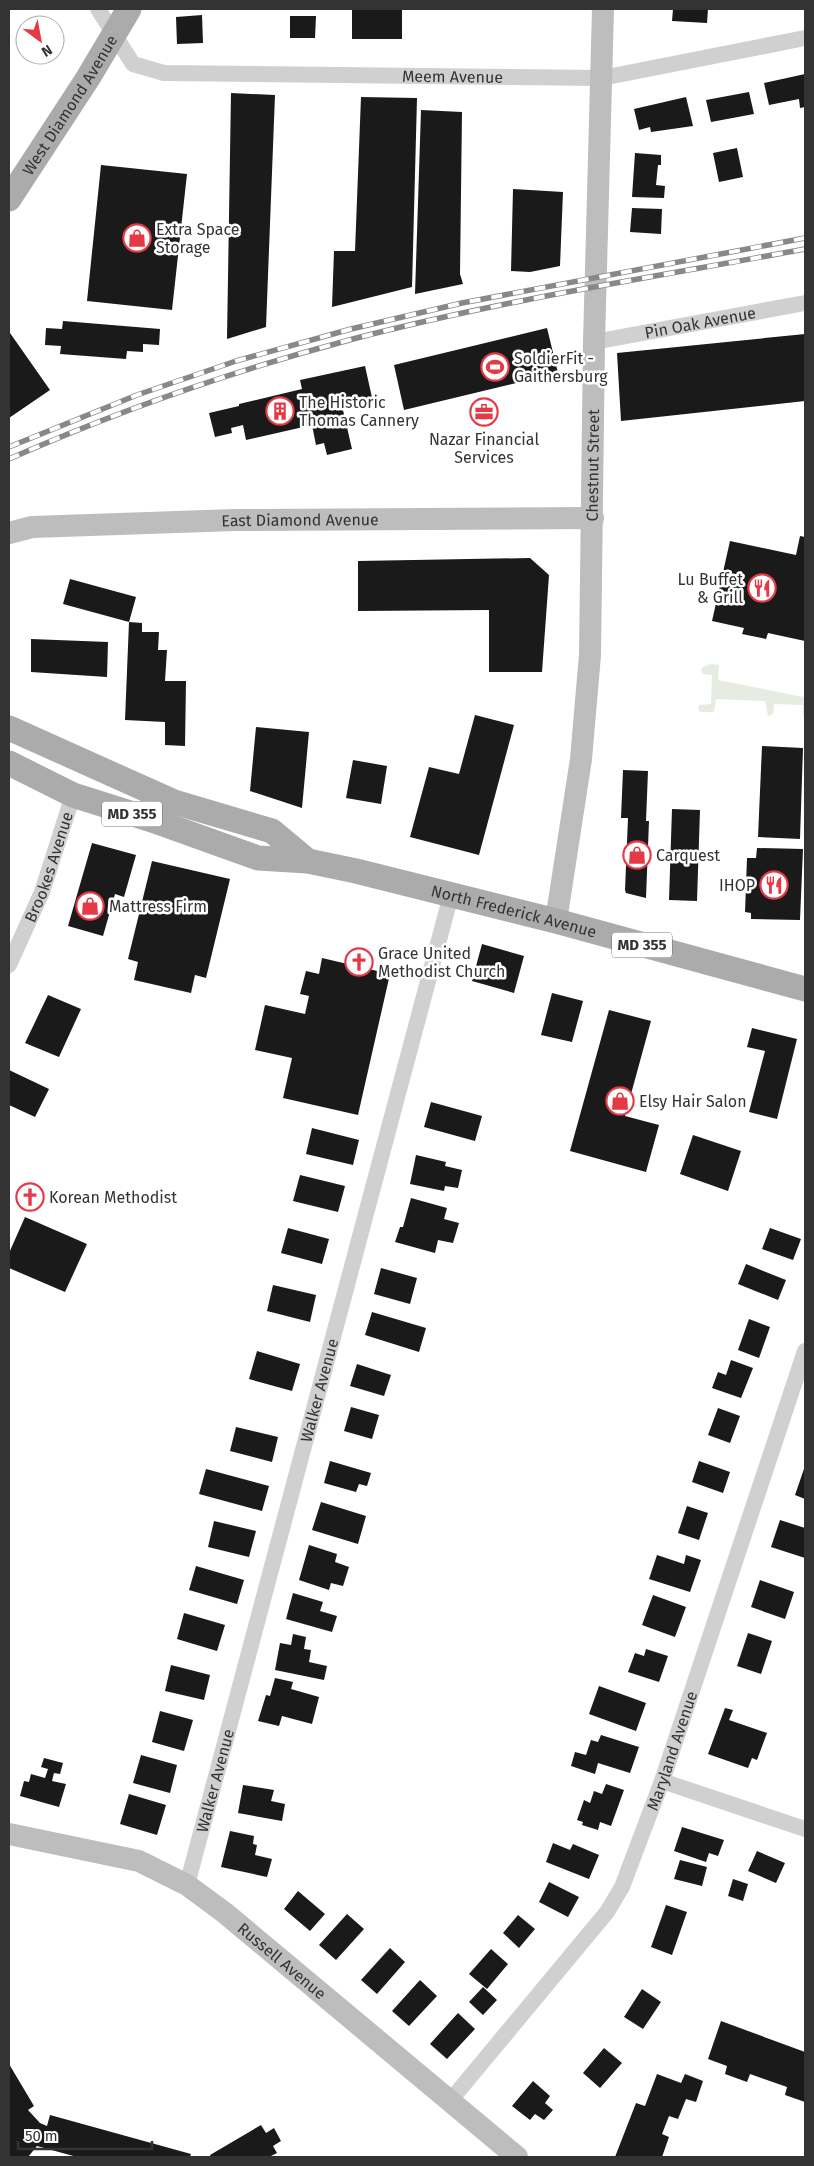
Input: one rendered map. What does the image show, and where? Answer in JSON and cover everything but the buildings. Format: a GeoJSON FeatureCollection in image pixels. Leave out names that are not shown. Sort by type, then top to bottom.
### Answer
{"type":"FeatureCollection","features":[{"type":"Feature","properties":{"kind":"main road","name":"West Diamond Avenue"},"geometry":{"type":"LineString","coordinates":[[9,199],[114,36],[128,9]]}},
{"type":"Feature","properties":{"kind":"main road","name":"North Frederick Avenue"},"geometry":{"type":"LineString","coordinates":[[9,728],[174,802],[272,832],[308,861]]}},
{"type":"Feature","properties":{"kind":"main road","name":"North Frederick Avenue"},"geometry":{"type":"LineString","coordinates":[[9,763],[73,795],[152,820],[258,858],[308,861],[451,895],[556,921],[805,989]]}},
{"type":"Feature","properties":{"kind":"street","name":"Meem Avenue"},"geometry":{"type":"LineString","coordinates":[[98,9],[133,64],[164,73],[602,78],[805,38]]}},
{"type":"Feature","properties":{"kind":"street","name":"Chestnut Street"},"geometry":{"type":"LineString","coordinates":[[556,921],[581,759],[587,694],[593,518],[594,342],[604,9]]}},
{"type":"Feature","properties":{"kind":"street","name":"Pin Oak Avenue"},"geometry":{"type":"LineString","coordinates":[[594,342],[805,303]]}},
{"type":"Feature","properties":{"kind":"street","name":"East Diamond Avenue"},"geometry":{"type":"LineString","coordinates":[[9,533],[32,527],[235,520],[593,518]]}},
{"type":"Feature","properties":{"kind":"street","name":"Brookes Avenue"},"geometry":{"type":"LineString","coordinates":[[9,965],[42,892],[73,795]]}},
{"type":"Feature","properties":{"kind":"street","name":"Walker Avenue"},"geometry":{"type":"LineString","coordinates":[[187,1885],[451,895]]}},
{"type":"Feature","properties":{"kind":"street","name":"Maryland Avenue"},"geometry":{"type":"LineString","coordinates":[[450,2101],[607,1912],[622,1887],[662,1781],[805,1351]]}},
{"type":"Feature","properties":{"kind":"street"},"geometry":{"type":"LineString","coordinates":[[662,1781],[805,1829]]}},
{"type":"Feature","properties":{"kind":"street","name":"Russell Avenue"},"geometry":{"type":"LineString","coordinates":[[9,1834],[48,1844],[139,1861],[187,1885],[226,1913],[517,2157]]}},
{"type":"Feature","properties":{"kind":"shaded area"},"geometry":{"type":"Polygon","coordinates":[[[710,664],[719,665],[718,680],[804,697],[805,694],[805,717],[803,716],[803,705],[774,704],[773,714],[768,716],[765,701],[716,699],[714,712],[700,712],[698,707],[700,705],[711,704],[712,675],[703,674],[701,670],[710,664]]]}},
{"type":"Feature","properties":{"kind":"railway"},"geometry":{"type":"LineString","coordinates":[[9,447],[137,395],[236,361],[351,329],[462,303],[805,238]]}},
{"type":"Feature","properties":{"kind":"railway"},"geometry":{"type":"LineString","coordinates":[[9,459],[93,424],[179,392],[353,339],[465,312],[805,249]]}},
{"type":"Feature","properties":{"kind":"place","name":"Extra Space Storage"},"geometry":{"type":"Point","coordinates":[137,238]}},
{"type":"Feature","properties":{"kind":"place","name":"SoldierFit - Gaithersburg"},"geometry":{"type":"Point","coordinates":[495,367]}},
{"type":"Feature","properties":{"kind":"place","name":"The Historic Thomas Cannery"},"geometry":{"type":"Point","coordinates":[280,411]}},
{"type":"Feature","properties":{"kind":"place","name":"Nazar Financial Services"},"geometry":{"type":"Point","coordinates":[484,412]}},
{"type":"Feature","properties":{"kind":"place","name":"Lu Buffet & Grill"},"geometry":{"type":"Point","coordinates":[762,588]}},
{"type":"Feature","properties":{"kind":"place","name":"Carquest"},"geometry":{"type":"Point","coordinates":[637,855]}},
{"type":"Feature","properties":{"kind":"place","name":"IHOP"},"geometry":{"type":"Point","coordinates":[774,885]}},
{"type":"Feature","properties":{"kind":"place","name":"Mattress Firm"},"geometry":{"type":"Point","coordinates":[90,906]}},
{"type":"Feature","properties":{"kind":"place","name":"Grace United Methodist Church"},"geometry":{"type":"Point","coordinates":[359,962]}},
{"type":"Feature","properties":{"kind":"place","name":"Elsy Hair Salon"},"geometry":{"type":"Point","coordinates":[620,1101]}},
{"type":"Feature","properties":{"kind":"place","name":"Korean Methodist"},"geometry":{"type":"Point","coordinates":[30,1197]}}]}
